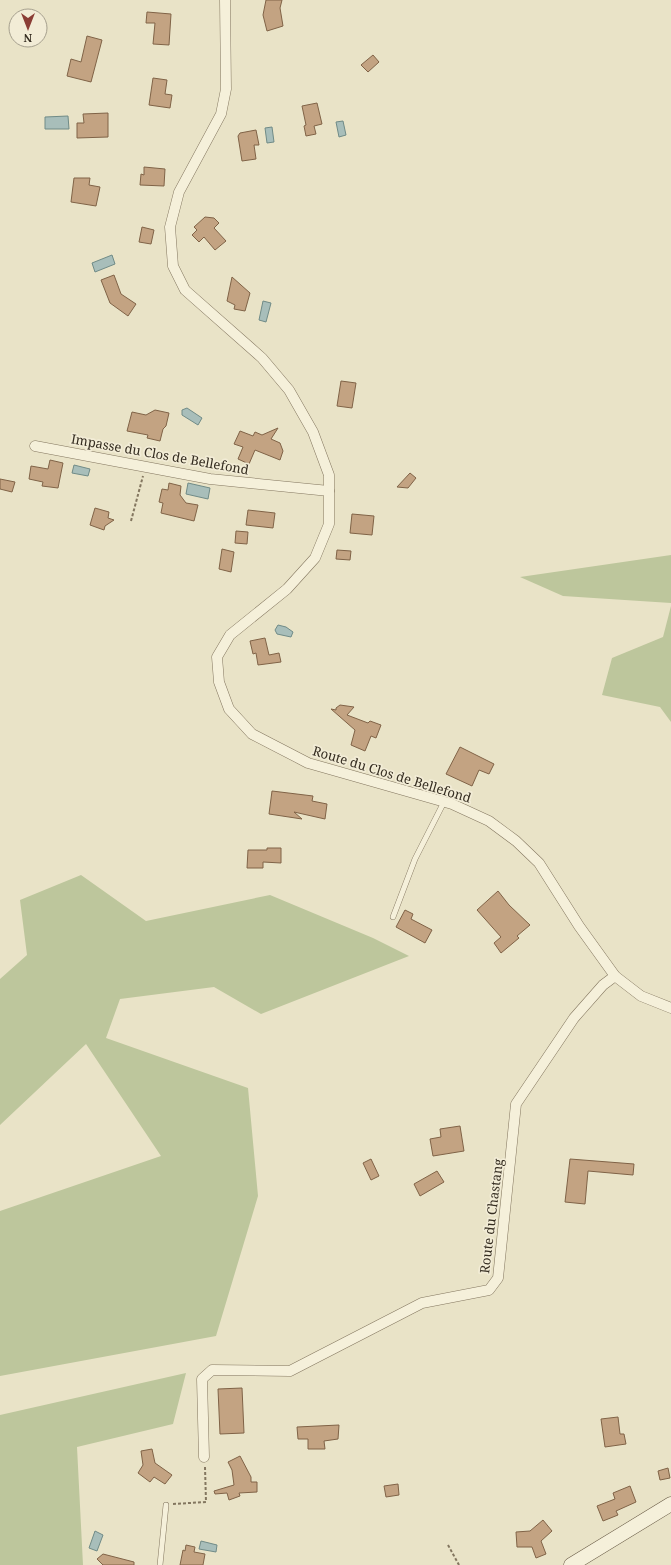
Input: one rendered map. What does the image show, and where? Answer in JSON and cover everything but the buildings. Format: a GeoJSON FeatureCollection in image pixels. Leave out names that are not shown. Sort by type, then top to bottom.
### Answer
{"type":"FeatureCollection","features":[{"type":"Feature","properties":{"kind":"street","name":"Route du Clos de Bellefond"},"geometry":{"type":"LineString","coordinates":[[225,0],[226,89],[221,114],[179,192],[170,227],[173,266],[185,290],[262,358],[289,390],[313,432],[329,475],[329,524],[315,558],[287,589],[230,635],[217,657],[221,689],[229,709],[252,734],[308,763],[444,802],[489,821],[516,841],[539,862],[579,926],[614,976]]}},
{"type":"Feature","properties":{"kind":"street","name":"Impasse du Clos de Bellefond"},"geometry":{"type":"LineString","coordinates":[[35,446],[210,479],[329,491]]}},
{"type":"Feature","properties":{"kind":"street"},"geometry":{"type":"LineString","coordinates":[[614,976],[641,996],[671,1008]]}},
{"type":"Feature","properties":{"kind":"street","name":"Route du Chastang"},"geometry":{"type":"LineString","coordinates":[[204,1457],[202,1379],[212,1370],[290,1371],[422,1303],[489,1290],[498,1278],[516,1104],[574,1018],[614,976]]}},
{"type":"Feature","properties":{"kind":"street"},"geometry":{"type":"LineString","coordinates":[[571,1565],[671,1504]]}},
{"type":"Feature","properties":{"kind":"lane"},"geometry":{"type":"LineString","coordinates":[[393,917],[415,859],[444,802]]}},
{"type":"Feature","properties":{"kind":"lane"},"geometry":{"type":"LineString","coordinates":[[160,1565],[166,1505]]}},
{"type":"Feature","properties":{"kind":"path"},"geometry":{"type":"LineString","coordinates":[[131,521],[146,467]]}},
{"type":"Feature","properties":{"kind":"path"},"geometry":{"type":"LineString","coordinates":[[166,1505],[206,1502],[204,1457]]}},
{"type":"Feature","properties":{"kind":"path"},"geometry":{"type":"LineString","coordinates":[[448,1545],[460,1565]]}},
{"type":"Feature","properties":{"kind":"green space"},"geometry":{"type":"Polygon","coordinates":[[[671,555],[671,603],[563,596],[520,577],[671,555]]]}},
{"type":"Feature","properties":{"kind":"green space"},"geometry":{"type":"Polygon","coordinates":[[[671,606],[671,722],[660,707],[602,695],[612,658],[663,637],[671,606]]]}},
{"type":"Feature","properties":{"kind":"green space"},"geometry":{"type":"Polygon","coordinates":[[[81,875],[146,921],[270,895],[373,938],[409,956],[261,1014],[214,987],[120,999],[106,1038],[248,1088],[258,1196],[216,1336],[0,1376],[0,1211],[161,1156],[86,1044],[0,1125],[0,979],[27,955],[20,900],[81,875]]]}},
{"type":"Feature","properties":{"kind":"green space"},"geometry":{"type":"Polygon","coordinates":[[[186,1373],[173,1424],[77,1447],[83,1565],[0,1565],[0,1415],[186,1373]]]}},
{"type":"Feature","properties":{"kind":"water"},"geometry":{"type":"Polygon","coordinates":[[[68,116],[69,129],[45,129],[45,117],[68,116]]]}},
{"type":"Feature","properties":{"kind":"water"},"geometry":{"type":"Polygon","coordinates":[[[343,121],[346,135],[339,137],[336,122],[343,121]]]}},
{"type":"Feature","properties":{"kind":"water"},"geometry":{"type":"Polygon","coordinates":[[[272,127],[274,142],[267,143],[265,128],[272,127]]]}},
{"type":"Feature","properties":{"kind":"water"},"geometry":{"type":"Polygon","coordinates":[[[112,255],[115,264],[95,272],[92,263],[112,255]]]}},
{"type":"Feature","properties":{"kind":"water"},"geometry":{"type":"Polygon","coordinates":[[[263,301],[271,303],[266,322],[259,320],[263,301]]]}},
{"type":"Feature","properties":{"kind":"water"},"geometry":{"type":"Polygon","coordinates":[[[187,408],[202,418],[198,425],[182,415],[182,410],[187,408]]]}},
{"type":"Feature","properties":{"kind":"water"},"geometry":{"type":"Polygon","coordinates":[[[74,465],[90,469],[88,476],[72,473],[74,465]]]}},
{"type":"Feature","properties":{"kind":"water"},"geometry":{"type":"Polygon","coordinates":[[[188,483],[210,488],[208,499],[186,494],[188,483]]]}},
{"type":"Feature","properties":{"kind":"water"},"geometry":{"type":"Polygon","coordinates":[[[278,625],[286,627],[293,632],[291,637],[277,634],[275,630],[278,625]]]}},
{"type":"Feature","properties":{"kind":"water"},"geometry":{"type":"Polygon","coordinates":[[[95,1531],[103,1535],[97,1551],[89,1548],[95,1531]]]}},
{"type":"Feature","properties":{"kind":"water"},"geometry":{"type":"Polygon","coordinates":[[[201,1541],[217,1545],[216,1552],[199,1549],[201,1541]]]}}]}
